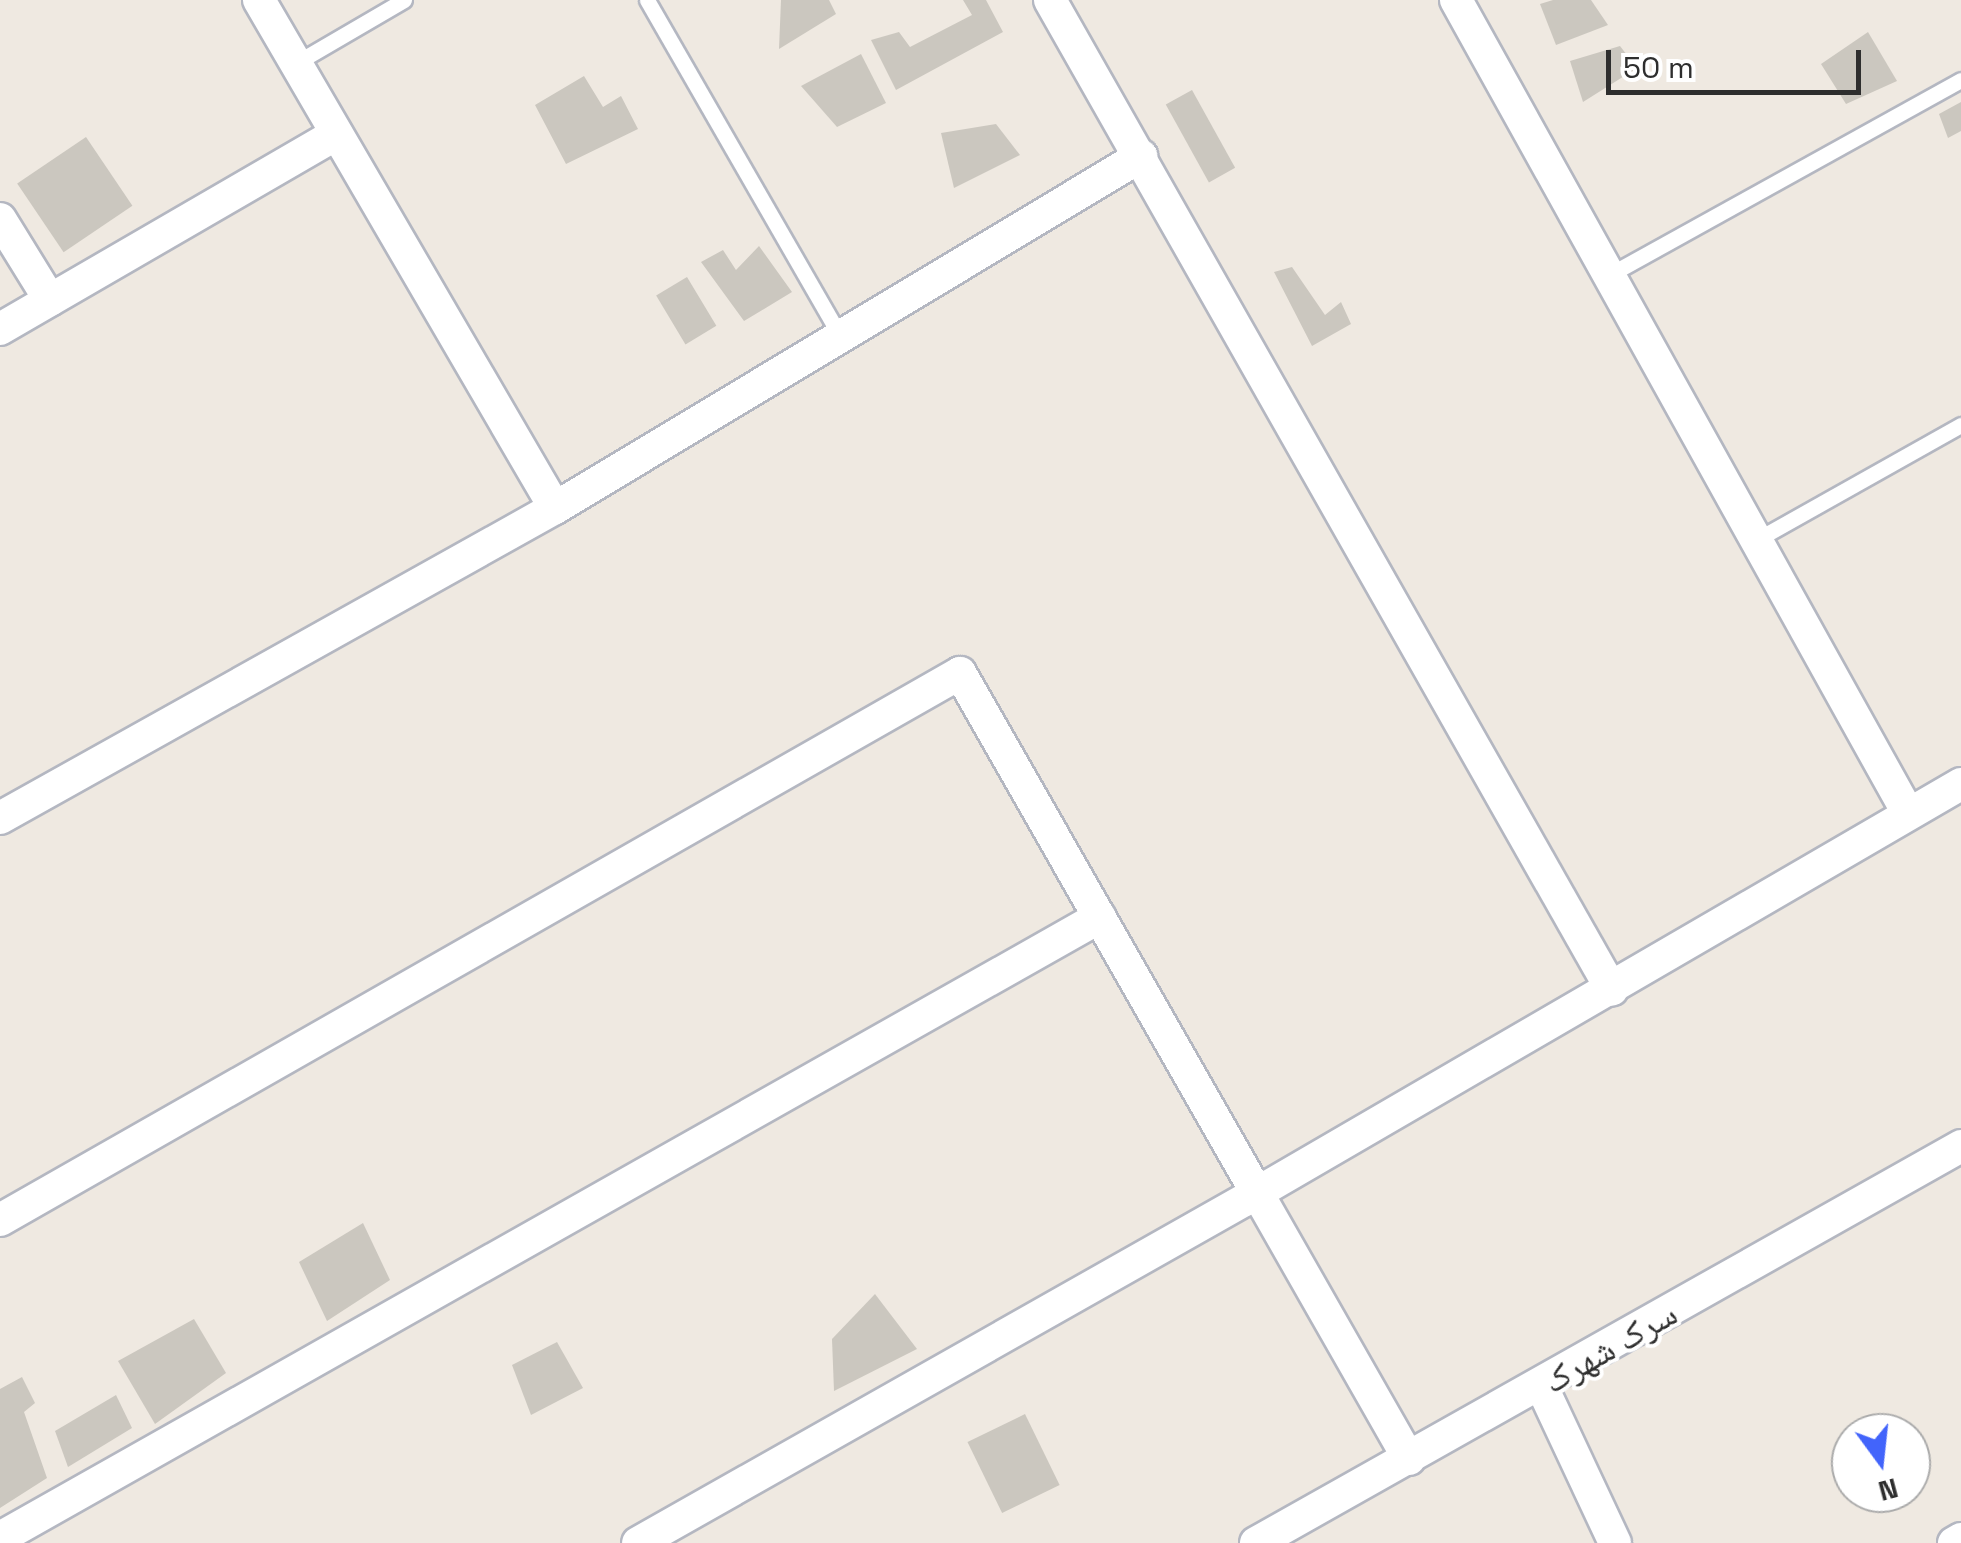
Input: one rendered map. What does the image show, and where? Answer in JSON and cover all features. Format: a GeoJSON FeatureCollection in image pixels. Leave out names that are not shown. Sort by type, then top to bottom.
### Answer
{"type":"FeatureCollection","features":[{"type":"Feature","properties":{"kind":"street"},"geometry":{"type":"LineString","coordinates":[[259,0],[555,508]]}},
{"type":"Feature","properties":{"kind":"street"},"geometry":{"type":"LineString","coordinates":[[1050,0],[1612,990]]}},
{"type":"Feature","properties":{"kind":"street"},"geometry":{"type":"LineString","coordinates":[[1459,1],[1908,813]]}},
{"type":"Feature","properties":{"kind":"street"},"geometry":{"type":"LineString","coordinates":[[0,329],[337,134]]}},
{"type":"Feature","properties":{"kind":"street"},"geometry":{"type":"LineString","coordinates":[[0,818],[555,508],[1141,156]]}},
{"type":"Feature","properties":{"kind":"street"},"geometry":{"type":"LineString","coordinates":[[0,219],[50,300]]}},
{"type":"Feature","properties":{"kind":"street"},"geometry":{"type":"LineString","coordinates":[[0,1220],[960,673],[1409,1459]]}},
{"type":"Feature","properties":{"kind":"street"},"geometry":{"type":"LineString","coordinates":[[638,1543],[1612,990],[1961,784]]}},
{"type":"Feature","properties":{"kind":"street"},"geometry":{"type":"LineString","coordinates":[[0,1538],[1100,917]]}},
{"type":"Feature","properties":{"kind":"street","name":"سرک شهرک"},"geometry":{"type":"LineString","coordinates":[[1256,1543],[1542,1387],[1961,1146]]}},
{"type":"Feature","properties":{"kind":"street"},"geometry":{"type":"LineString","coordinates":[[1542,1387],[1614,1543]]}},
{"type":"Feature","properties":{"kind":"street"},"geometry":{"type":"LineString","coordinates":[[1954,1543],[1961,1539]]}},
{"type":"Feature","properties":{"kind":"lane"},"geometry":{"type":"LineString","coordinates":[[296,63],[404,0]]}},
{"type":"Feature","properties":{"kind":"lane"},"geometry":{"type":"LineString","coordinates":[[647,0],[840,336]]}},
{"type":"Feature","properties":{"kind":"lane"},"geometry":{"type":"LineString","coordinates":[[1609,275],[1961,80]]}},
{"type":"Feature","properties":{"kind":"lane"},"geometry":{"type":"LineString","coordinates":[[1756,540],[1961,425]]}},
{"type":"Feature","properties":{"kind":"building"},"geometry":{"type":"Polygon","coordinates":[[[781,0],[829,0],[836,14],[779,49],[781,0]]]}},
{"type":"Feature","properties":{"kind":"building"},"geometry":{"type":"Polygon","coordinates":[[[963,0],[986,0],[1003,32],[896,90],[871,40],[899,32],[910,47],[972,15],[963,0]]]}},
{"type":"Feature","properties":{"kind":"building"},"geometry":{"type":"Polygon","coordinates":[[[1591,0],[1608,25],[1556,45],[1540,4],[1591,0]]]}},
{"type":"Feature","properties":{"kind":"building"},"geometry":{"type":"Polygon","coordinates":[[[1868,32],[1897,81],[1846,104],[1821,64],[1868,32]]]}},
{"type":"Feature","properties":{"kind":"building"},"geometry":{"type":"Polygon","coordinates":[[[1620,46],[1637,68],[1583,102],[1570,61],[1620,46]]]}},
{"type":"Feature","properties":{"kind":"building"},"geometry":{"type":"Polygon","coordinates":[[[861,54],[886,103],[837,127],[801,86],[861,54]]]}},
{"type":"Feature","properties":{"kind":"building"},"geometry":{"type":"Polygon","coordinates":[[[584,76],[603,107],[621,96],[638,129],[566,164],[535,105],[584,76]]]}},
{"type":"Feature","properties":{"kind":"building"},"geometry":{"type":"Polygon","coordinates":[[[1192,90],[1235,168],[1209,182],[1166,105],[1192,90]]]}},
{"type":"Feature","properties":{"kind":"building"},"geometry":{"type":"Polygon","coordinates":[[[1961,102],[1961,131],[1948,138],[1939,114],[1961,102]]]}},
{"type":"Feature","properties":{"kind":"building"},"geometry":{"type":"Polygon","coordinates":[[[996,124],[1020,155],[954,188],[941,133],[996,124]]]}},
{"type":"Feature","properties":{"kind":"building"},"geometry":{"type":"Polygon","coordinates":[[[86,137],[132,206],[64,252],[17,183],[86,137]]]}},
{"type":"Feature","properties":{"kind":"building"},"geometry":{"type":"Polygon","coordinates":[[[759,246],[792,292],[744,321],[701,262],[723,250],[736,270],[759,246]]]}},
{"type":"Feature","properties":{"kind":"building"},"geometry":{"type":"Polygon","coordinates":[[[1292,267],[1325,315],[1341,302],[1351,324],[1312,346],[1274,272],[1292,267]]]}},
{"type":"Feature","properties":{"kind":"building"},"geometry":{"type":"Polygon","coordinates":[[[687,277],[716,326],[685,344],[656,296],[687,277]]]}},
{"type":"Feature","properties":{"kind":"building"},"geometry":{"type":"Polygon","coordinates":[[[363,1223],[390,1280],[327,1321],[299,1262],[363,1223]]]}},
{"type":"Feature","properties":{"kind":"building"},"geometry":{"type":"Polygon","coordinates":[[[875,1294],[917,1349],[834,1391],[832,1339],[875,1294]]]}},
{"type":"Feature","properties":{"kind":"building"},"geometry":{"type":"Polygon","coordinates":[[[194,1319],[226,1373],[155,1424],[118,1361],[194,1319]]]}},
{"type":"Feature","properties":{"kind":"building"},"geometry":{"type":"Polygon","coordinates":[[[557,1342],[583,1388],[531,1415],[512,1365],[557,1342]]]}},
{"type":"Feature","properties":{"kind":"building"},"geometry":{"type":"Polygon","coordinates":[[[22,1377],[35,1403],[24,1412],[47,1478],[0,1508],[0,1389],[22,1377]]]}},
{"type":"Feature","properties":{"kind":"building"},"geometry":{"type":"Polygon","coordinates":[[[116,1395],[132,1428],[68,1467],[55,1431],[116,1395]]]}},
{"type":"Feature","properties":{"kind":"building"},"geometry":{"type":"Polygon","coordinates":[[[1025,1414],[1060,1485],[1002,1513],[967,1442],[1025,1414]]]}}]}
